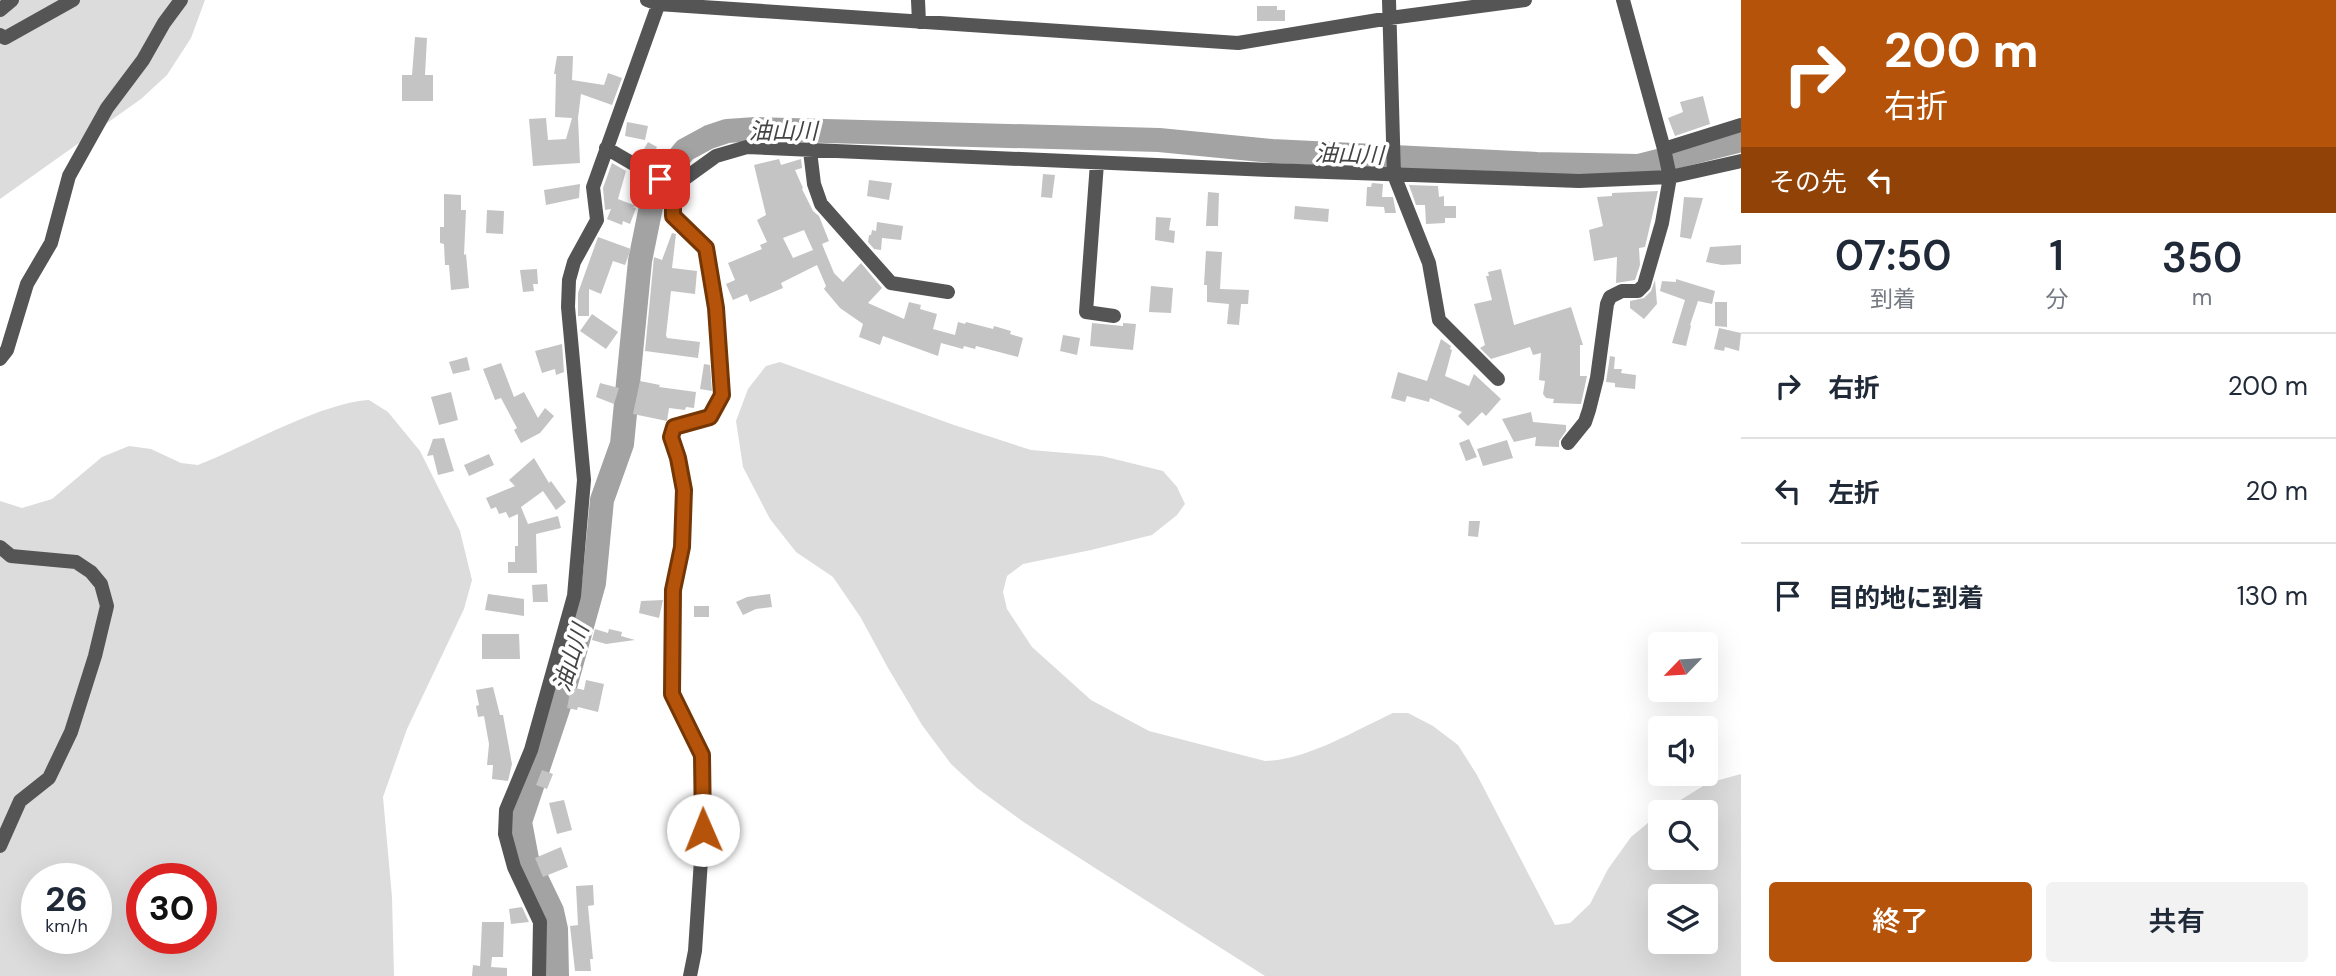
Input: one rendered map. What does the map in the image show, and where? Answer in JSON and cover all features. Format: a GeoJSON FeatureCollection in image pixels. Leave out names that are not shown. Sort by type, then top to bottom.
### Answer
{"type":"FeatureCollection","features":[{"type":"Feature","properties":{"kind":"street"},"geometry":{"type":"LineString","coordinates":[[0,10],[12,0]]}},
{"type":"Feature","properties":{"kind":"street"},"geometry":{"type":"LineString","coordinates":[[0,35],[5,38],[22,30],[73,0]]}},
{"type":"Feature","properties":{"kind":"street"},"geometry":{"type":"LineString","coordinates":[[0,359],[7,350],[27,284],[51,243],[69,176],[107,108],[144,60],[164,23],[181,0]]}},
{"type":"Feature","properties":{"kind":"street"},"geometry":{"type":"LineString","coordinates":[[918,0],[919,22]]}},
{"type":"Feature","properties":{"kind":"street"},"geometry":{"type":"LineString","coordinates":[[1390,0],[1394,175],[1429,263],[1439,320],[1498,379]]}},
{"type":"Feature","properties":{"kind":"street"},"geometry":{"type":"LineString","coordinates":[[539,976],[540,922],[513,867],[505,834],[506,810],[531,750],[574,596],[584,480],[568,307],[569,280],[574,262],[597,220],[593,187],[655,1],[1238,43],[1390,18],[1525,0]]}},
{"type":"Feature","properties":{"kind":"street"},"geometry":{"type":"LineString","coordinates":[[1568,443],[1585,422],[1597,378],[1610,297],[1622,291],[1639,291],[1644,285],[1662,223],[1670,177],[1623,0]]}},
{"type":"Feature","properties":{"kind":"street"},"geometry":{"type":"LineString","coordinates":[[1664,149],[1741,125]]}},
{"type":"Feature","properties":{"kind":"street"},"geometry":{"type":"LineString","coordinates":[[673,187],[716,156],[747,147],[1579,181],[1670,177],[1741,161]]}},
{"type":"Feature","properties":{"kind":"street"},"geometry":{"type":"LineString","coordinates":[[606,148],[673,187]]}},
{"type":"Feature","properties":{"kind":"street"},"geometry":{"type":"LineString","coordinates":[[810,151],[814,184],[821,204],[891,283],[948,292]]}},
{"type":"Feature","properties":{"kind":"street"},"geometry":{"type":"LineString","coordinates":[[1097,163],[1086,312],[1114,316]]}},
{"type":"Feature","properties":{"kind":"street"},"geometry":{"type":"LineString","coordinates":[[673,187],[673,216],[706,248],[716,308],[722,395],[710,417],[674,427],[671,437],[684,490],[682,547],[673,590],[672,694],[702,755],[703,830],[695,951],[690,976]]}},
{"type":"Feature","properties":{"kind":"street"},"geometry":{"type":"LineString","coordinates":[[0,548],[11,556],[76,562],[91,572],[101,584],[107,606],[95,656],[71,732],[49,778],[20,801],[0,846]]}},
{"type":"Feature","properties":{"kind":"shaded area"},"geometry":{"type":"Polygon","coordinates":[[[0,0],[205,0],[191,38],[167,75],[141,99],[0,199],[0,0]]]}},
{"type":"Feature","properties":{"kind":"shaded area"},"geometry":{"type":"Polygon","coordinates":[[[780,362],[1031,450],[1102,456],[1163,471],[1177,487],[1185,504],[1177,515],[1152,535],[1023,564],[1007,576],[1003,592],[1007,609],[1032,647],[1091,700],[1149,731],[1265,761],[1297,756],[1314,750],[1393,713],[1408,713],[1433,726],[1458,745],[1477,775],[1555,925],[1570,923],[1590,904],[1608,869],[1631,837],[1648,823],[1648,870],[1718,870],[1718,800],[1680,800],[1703,786],[1718,786],[1718,780],[1741,774],[1741,976],[1265,976],[1025,823],[977,788],[951,764],[922,725],[861,618],[833,577],[796,552],[770,519],[743,467],[736,421],[748,389],[766,366],[780,362]]]}},
{"type":"Feature","properties":{"kind":"shaded area"},"geometry":{"type":"Polygon","coordinates":[[[369,400],[388,412],[420,451],[460,531],[472,580],[464,609],[407,729],[383,797],[392,897],[394,976],[0,976],[0,501],[22,508],[52,499],[102,457],[129,446],[151,449],[181,463],[198,465],[328,409],[369,400]]]}},
{"type":"Feature","properties":{"kind":"building"},"geometry":{"type":"Polygon","coordinates":[[[1257,6],[1277,6],[1277,10],[1285,10],[1285,21],[1257,21],[1257,6]]]}},
{"type":"Feature","properties":{"kind":"building"},"geometry":{"type":"Polygon","coordinates":[[[415,37],[427,38],[425,75],[433,75],[433,101],[402,101],[402,75],[412,75],[415,37]]]}},
{"type":"Feature","properties":{"kind":"building"},"geometry":{"type":"Polygon","coordinates":[[[557,56],[573,56],[572,80],[604,85],[608,73],[622,78],[612,105],[581,94],[578,118],[580,163],[533,166],[529,119],[546,118],[548,140],[566,139],[572,118],[555,117],[554,74],[557,56]]]}},
{"type":"Feature","properties":{"kind":"building"},"geometry":{"type":"Polygon","coordinates":[[[1703,96],[1710,124],[1675,136],[1668,118],[1683,112],[1680,102],[1703,96]]]}},
{"type":"Feature","properties":{"kind":"building"},"geometry":{"type":"Polygon","coordinates":[[[627,122],[648,126],[645,140],[625,136],[627,122]]]}},
{"type":"Feature","properties":{"kind":"building"},"geometry":{"type":"Polygon","coordinates":[[[648,142],[657,147],[649,162],[640,156],[648,142]]]}},
{"type":"Feature","properties":{"kind":"building"},"geometry":{"type":"Polygon","coordinates":[[[779,159],[781,165],[801,159],[802,168],[795,170],[829,241],[822,244],[834,273],[843,282],[861,263],[882,288],[868,303],[904,319],[909,302],[921,305],[920,309],[937,314],[933,329],[955,335],[958,322],[1011,331],[1010,334],[1023,338],[1018,357],[976,346],[975,349],[964,346],[963,349],[941,343],[938,356],[883,336],[880,345],[859,337],[863,324],[840,308],[824,289],[826,286],[817,265],[781,283],[783,288],[750,302],[747,294],[733,300],[726,284],[735,280],[728,263],[762,249],[760,245],[767,242],[757,220],[766,215],[754,165],[779,159]],[[804,230],[783,238],[793,258],[813,250],[804,230]]]}},
{"type":"Feature","properties":{"kind":"building"},"geometry":{"type":"Polygon","coordinates":[[[612,163],[626,171],[618,199],[636,206],[632,207],[636,208],[630,224],[623,221],[622,225],[607,219],[611,209],[605,210],[603,188],[612,163]]]}},
{"type":"Feature","properties":{"kind":"building"},"geometry":{"type":"Polygon","coordinates":[[[1043,174],[1055,175],[1052,198],[1041,197],[1043,174]]]}},
{"type":"Feature","properties":{"kind":"building"},"geometry":{"type":"Polygon","coordinates":[[[869,180],[892,183],[889,200],[867,196],[869,180]]]}},
{"type":"Feature","properties":{"kind":"building"},"geometry":{"type":"Polygon","coordinates":[[[1372,183],[1383,184],[1382,197],[1393,197],[1396,213],[1385,213],[1384,207],[1366,206],[1367,187],[1371,187],[1372,183]]]}},
{"type":"Feature","properties":{"kind":"building"},"geometry":{"type":"Polygon","coordinates":[[[580,184],[579,198],[546,205],[544,190],[580,184]]]}},
{"type":"Feature","properties":{"kind":"building"},"geometry":{"type":"Polygon","coordinates":[[[1409,185],[1438,186],[1439,197],[1444,196],[1444,206],[1456,206],[1456,218],[1445,218],[1445,223],[1426,224],[1425,205],[1416,205],[1409,185]]]}},
{"type":"Feature","properties":{"kind":"building"},"geometry":{"type":"Polygon","coordinates":[[[1658,191],[1645,247],[1639,248],[1640,265],[1635,280],[1616,283],[1617,257],[1594,261],[1589,230],[1603,226],[1597,197],[1612,196],[1612,193],[1658,191]]]}},
{"type":"Feature","properties":{"kind":"building"},"geometry":{"type":"Polygon","coordinates":[[[1208,192],[1219,193],[1218,226],[1206,226],[1208,192]]]}},
{"type":"Feature","properties":{"kind":"building"},"geometry":{"type":"Polygon","coordinates":[[[444,194],[461,195],[461,210],[466,210],[464,255],[466,254],[469,288],[451,290],[449,265],[445,265],[444,244],[440,243],[440,227],[444,227],[444,194]]]}},
{"type":"Feature","properties":{"kind":"building"},"geometry":{"type":"Polygon","coordinates":[[[1684,197],[1703,198],[1691,239],[1680,237],[1684,197]]]}},
{"type":"Feature","properties":{"kind":"building"},"geometry":{"type":"Polygon","coordinates":[[[1295,206],[1329,209],[1328,222],[1294,219],[1295,206]]]}},
{"type":"Feature","properties":{"kind":"building"},"geometry":{"type":"Polygon","coordinates":[[[487,210],[504,211],[503,234],[486,233],[487,210]]]}},
{"type":"Feature","properties":{"kind":"building"},"geometry":{"type":"Polygon","coordinates":[[[1156,217],[1171,218],[1169,230],[1175,231],[1174,243],[1155,240],[1156,217]]]}},
{"type":"Feature","properties":{"kind":"building"},"geometry":{"type":"Polygon","coordinates":[[[877,222],[903,226],[901,240],[882,238],[881,250],[874,249],[868,242],[872,230],[876,231],[877,222]]]}},
{"type":"Feature","properties":{"kind":"building"},"geometry":{"type":"Polygon","coordinates":[[[672,233],[676,234],[672,268],[697,271],[695,294],[671,291],[666,335],[667,338],[700,342],[698,358],[645,351],[654,257],[662,260],[672,233]]]}},
{"type":"Feature","properties":{"kind":"building"},"geometry":{"type":"Polygon","coordinates":[[[598,237],[631,249],[625,265],[613,261],[601,294],[589,289],[589,316],[578,316],[578,293],[598,237]]]}},
{"type":"Feature","properties":{"kind":"building"},"geometry":{"type":"Polygon","coordinates":[[[1741,245],[1741,264],[1706,262],[1710,247],[1741,245]]]}},
{"type":"Feature","properties":{"kind":"building"},"geometry":{"type":"Polygon","coordinates":[[[1206,251],[1222,252],[1220,289],[1249,290],[1248,304],[1241,304],[1239,325],[1227,324],[1229,304],[1207,302],[1207,285],[1204,285],[1206,251]]]}},
{"type":"Feature","properties":{"kind":"building"},"geometry":{"type":"Polygon","coordinates":[[[537,269],[538,284],[533,284],[534,291],[523,292],[520,270],[537,269]]]}},
{"type":"Feature","properties":{"kind":"building"},"geometry":{"type":"Polygon","coordinates":[[[1501,269],[1514,325],[1571,307],[1583,345],[1580,345],[1580,376],[1587,376],[1581,404],[1553,403],[1554,399],[1546,398],[1543,394],[1545,381],[1539,380],[1541,353],[1533,355],[1530,347],[1491,359],[1480,348],[1485,345],[1474,304],[1492,300],[1486,276],[1489,276],[1488,272],[1501,269]]]}},
{"type":"Feature","properties":{"kind":"building"},"geometry":{"type":"Polygon","coordinates":[[[1676,279],[1715,291],[1712,304],[1698,301],[1686,346],[1672,343],[1685,300],[1660,291],[1662,281],[1676,282],[1676,279]]]}},
{"type":"Feature","properties":{"kind":"building"},"geometry":{"type":"Polygon","coordinates":[[[1655,280],[1657,304],[1644,319],[1630,308],[1630,301],[1644,298],[1651,291],[1655,280]]]}},
{"type":"Feature","properties":{"kind":"building"},"geometry":{"type":"Polygon","coordinates":[[[1151,286],[1173,288],[1171,313],[1149,312],[1151,286]]]}},
{"type":"Feature","properties":{"kind":"building"},"geometry":{"type":"Polygon","coordinates":[[[1715,302],[1727,302],[1727,327],[1715,326],[1715,302]]]}},
{"type":"Feature","properties":{"kind":"building"},"geometry":{"type":"Polygon","coordinates":[[[592,314],[618,332],[606,349],[580,331],[592,314]]]}},
{"type":"Feature","properties":{"kind":"building"},"geometry":{"type":"Polygon","coordinates":[[[1092,323],[1123,326],[1123,323],[1136,324],[1133,350],[1090,346],[1092,323]]]}},
{"type":"Feature","properties":{"kind":"building"},"geometry":{"type":"Polygon","coordinates":[[[1719,328],[1741,333],[1739,351],[1725,347],[1724,351],[1714,349],[1719,328]]]}},
{"type":"Feature","properties":{"kind":"building"},"geometry":{"type":"Polygon","coordinates":[[[1063,335],[1080,338],[1077,355],[1060,351],[1063,335]]]}},
{"type":"Feature","properties":{"kind":"building"},"geometry":{"type":"Polygon","coordinates":[[[1441,339],[1451,346],[1452,350],[1445,376],[1469,386],[1474,374],[1501,399],[1486,416],[1482,412],[1468,426],[1458,416],[1462,412],[1430,398],[1429,402],[1407,396],[1405,402],[1391,398],[1398,372],[1427,381],[1441,339]]]}},
{"type":"Feature","properties":{"kind":"building"},"geometry":{"type":"Polygon","coordinates":[[[562,344],[564,372],[556,375],[555,369],[542,373],[535,351],[562,344]]]}},
{"type":"Feature","properties":{"kind":"building"},"geometry":{"type":"Polygon","coordinates":[[[1610,356],[1615,357],[1614,369],[1622,369],[1621,373],[1636,375],[1635,389],[1615,387],[1615,383],[1606,382],[1610,356]]]}},
{"type":"Feature","properties":{"kind":"building"},"geometry":{"type":"Polygon","coordinates":[[[467,357],[470,370],[453,374],[449,362],[467,357]]]}},
{"type":"Feature","properties":{"kind":"building"},"geometry":{"type":"Polygon","coordinates":[[[501,363],[514,397],[524,392],[538,418],[545,408],[554,416],[540,433],[521,443],[514,430],[517,428],[501,398],[495,400],[483,369],[501,363]]]}},
{"type":"Feature","properties":{"kind":"building"},"geometry":{"type":"Polygon","coordinates":[[[704,364],[710,365],[712,391],[700,389],[704,364]]]}},
{"type":"Feature","properties":{"kind":"building"},"geometry":{"type":"Polygon","coordinates":[[[640,381],[660,385],[659,387],[696,392],[694,408],[669,408],[667,421],[633,414],[640,381]]]}},
{"type":"Feature","properties":{"kind":"building"},"geometry":{"type":"Polygon","coordinates":[[[600,383],[619,388],[614,404],[596,397],[600,383]]]}},
{"type":"Feature","properties":{"kind":"building"},"geometry":{"type":"Polygon","coordinates":[[[451,392],[458,420],[439,425],[431,397],[451,392]]]}},
{"type":"Feature","properties":{"kind":"building"},"geometry":{"type":"Polygon","coordinates":[[[1531,412],[1533,422],[1566,425],[1559,447],[1535,446],[1536,437],[1514,442],[1502,419],[1531,412]]]}},
{"type":"Feature","properties":{"kind":"building"},"geometry":{"type":"Polygon","coordinates":[[[444,438],[454,471],[438,475],[433,455],[427,456],[433,439],[444,438]]]}},
{"type":"Feature","properties":{"kind":"building"},"geometry":{"type":"Polygon","coordinates":[[[1469,439],[1477,457],[1466,461],[1459,443],[1469,439]]]}},
{"type":"Feature","properties":{"kind":"building"},"geometry":{"type":"Polygon","coordinates":[[[1507,440],[1513,458],[1483,466],[1477,449],[1507,440]]]}},
{"type":"Feature","properties":{"kind":"building"},"geometry":{"type":"Polygon","coordinates":[[[489,454],[494,465],[469,476],[464,465],[489,454]]]}},
{"type":"Feature","properties":{"kind":"building"},"geometry":{"type":"Polygon","coordinates":[[[534,458],[549,483],[551,481],[566,502],[556,510],[543,491],[521,507],[528,524],[558,516],[561,528],[536,534],[537,573],[508,573],[508,562],[515,562],[515,546],[518,546],[518,514],[509,518],[506,512],[499,514],[496,507],[491,509],[486,498],[515,486],[509,480],[534,458]]]}},
{"type":"Feature","properties":{"kind":"building"},"geometry":{"type":"Polygon","coordinates":[[[1469,521],[1480,521],[1478,537],[1468,536],[1469,521]]]}},
{"type":"Feature","properties":{"kind":"building"},"geometry":{"type":"Polygon","coordinates":[[[547,584],[548,602],[533,602],[532,585],[547,584]]]}},
{"type":"Feature","properties":{"kind":"building"},"geometry":{"type":"Polygon","coordinates":[[[488,594],[524,599],[524,616],[485,610],[488,594]]]}},
{"type":"Feature","properties":{"kind":"building"},"geometry":{"type":"Polygon","coordinates":[[[770,594],[772,607],[756,609],[743,615],[736,602],[747,597],[770,594]]]}},
{"type":"Feature","properties":{"kind":"building"},"geometry":{"type":"Polygon","coordinates":[[[663,600],[659,618],[639,613],[641,601],[663,600]]]}},
{"type":"Feature","properties":{"kind":"building"},"geometry":{"type":"Polygon","coordinates":[[[694,606],[709,606],[709,617],[694,617],[694,606]]]}},
{"type":"Feature","properties":{"kind":"building"},"geometry":{"type":"Polygon","coordinates":[[[595,629],[608,633],[609,629],[622,632],[621,636],[635,640],[606,644],[592,640],[595,629]]]}},
{"type":"Feature","properties":{"kind":"building"},"geometry":{"type":"Polygon","coordinates":[[[482,634],[519,634],[520,659],[482,659],[482,634]]]}},
{"type":"Feature","properties":{"kind":"building"},"geometry":{"type":"Polygon","coordinates":[[[586,680],[604,684],[598,712],[578,707],[577,710],[567,708],[571,687],[584,690],[586,680]]]}},
{"type":"Feature","properties":{"kind":"building"},"geometry":{"type":"Polygon","coordinates":[[[493,687],[500,715],[503,715],[512,764],[508,781],[492,779],[493,765],[487,765],[489,744],[484,716],[478,717],[476,706],[479,705],[476,690],[493,687]]]}},
{"type":"Feature","properties":{"kind":"building"},"geometry":{"type":"Polygon","coordinates":[[[542,770],[553,774],[547,789],[536,785],[542,770]]]}},
{"type":"Feature","properties":{"kind":"building"},"geometry":{"type":"Polygon","coordinates":[[[564,800],[572,830],[557,834],[549,803],[564,800]]]}},
{"type":"Feature","properties":{"kind":"building"},"geometry":{"type":"Polygon","coordinates":[[[561,847],[568,867],[543,877],[535,858],[561,847]]]}},
{"type":"Feature","properties":{"kind":"building"},"geometry":{"type":"Polygon","coordinates":[[[593,885],[594,905],[588,906],[593,959],[590,959],[591,971],[575,971],[570,926],[578,925],[576,886],[593,885]]]}},
{"type":"Feature","properties":{"kind":"building"},"geometry":{"type":"Polygon","coordinates":[[[522,907],[529,922],[511,924],[509,909],[522,907]]]}},
{"type":"Feature","properties":{"kind":"building"},"geometry":{"type":"Polygon","coordinates":[[[482,922],[504,922],[503,957],[492,957],[491,967],[507,968],[507,976],[472,976],[473,965],[480,966],[482,922]]]}},
{"type":"Feature","properties":{"kind":"waterway","name":"油山川"},"geometry":{"type":"LineString","coordinates":[[557,976],[556,929],[552,911],[527,859],[520,822],[563,694],[594,583],[602,500],[622,444],[640,261],[655,187],[685,150],[727,131],[756,129],[1159,140],[1272,151],[1537,164],[1639,166],[1741,140]]}},
{"type":"Feature","properties":{"kind":"route"},"geometry":{"type":"LineString","coordinates":[[660,179],[673,187],[673,216],[706,248],[716,308],[721,373],[722,395],[710,417],[674,427],[671,437],[684,490],[682,547],[673,590],[672,694],[702,755],[703,830]]}}]}
